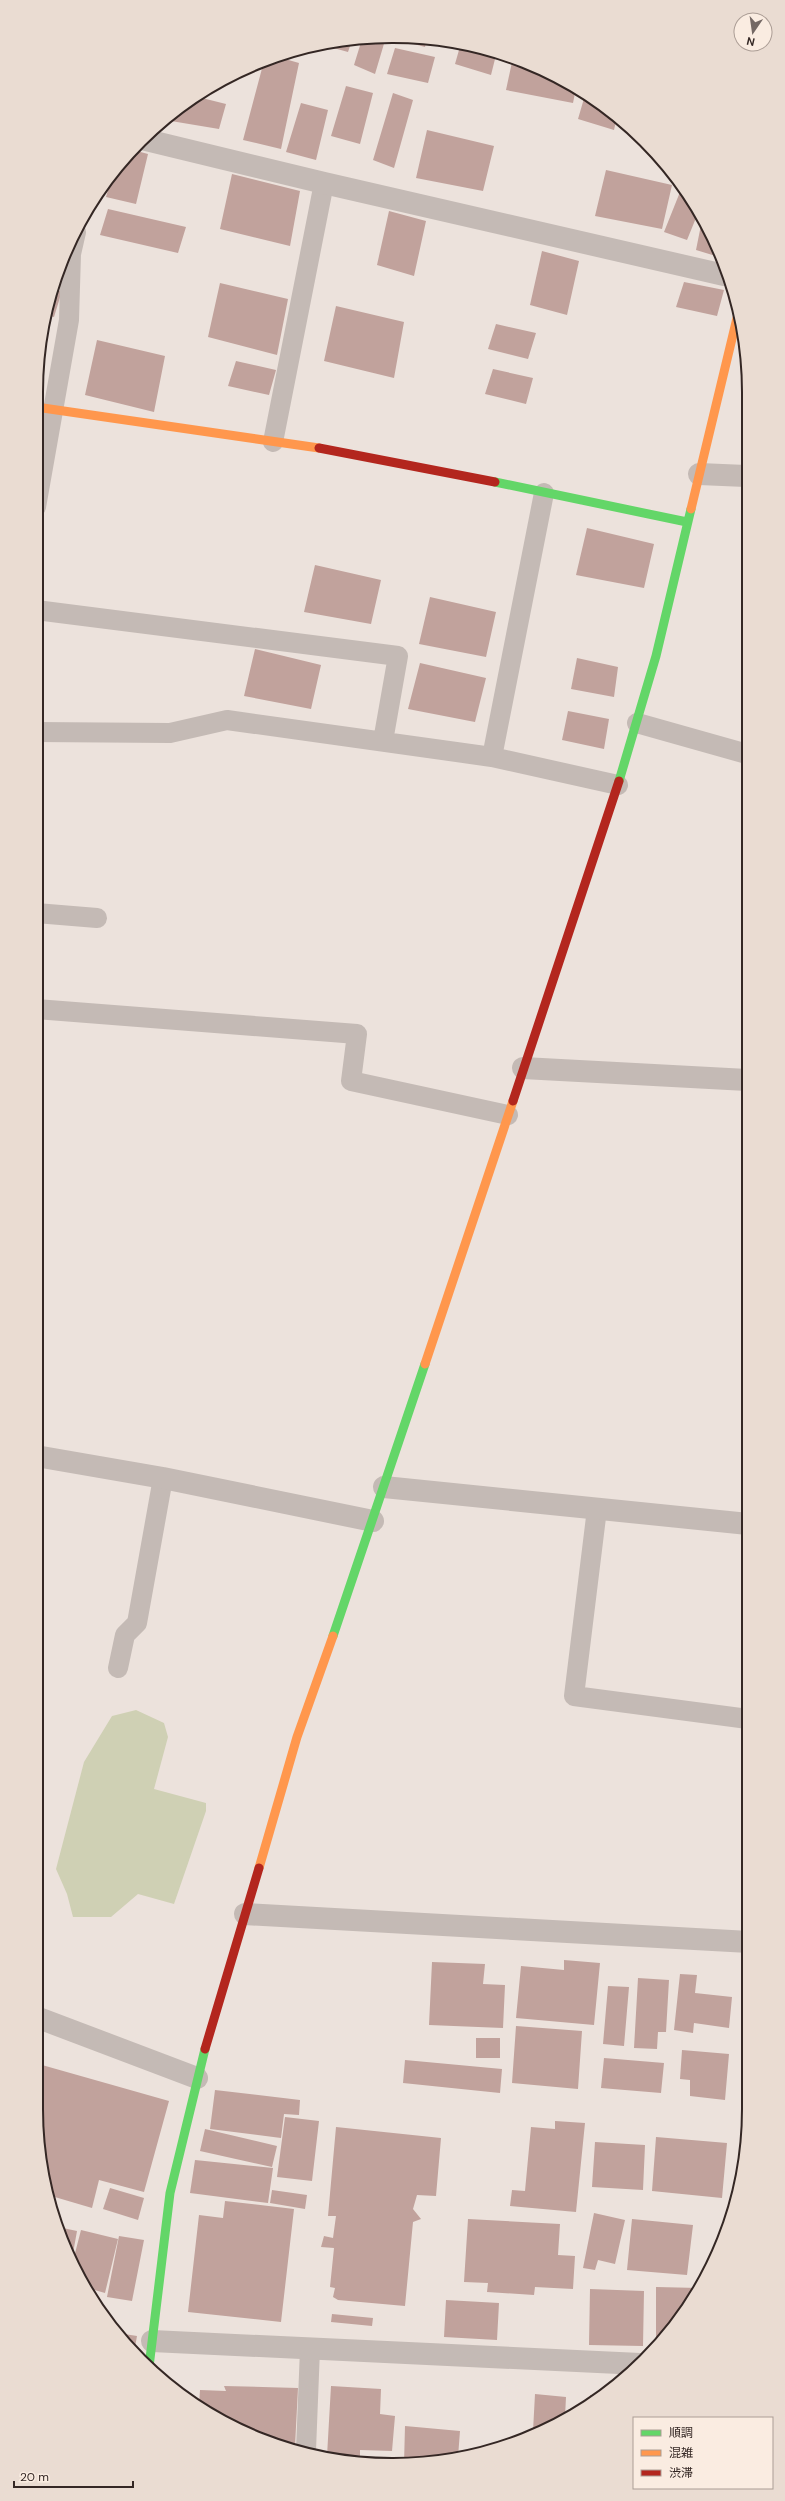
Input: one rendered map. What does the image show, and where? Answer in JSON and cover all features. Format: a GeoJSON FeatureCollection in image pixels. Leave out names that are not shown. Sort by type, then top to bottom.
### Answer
{"type":"FeatureCollection","features":[{"type":"Feature","properties":{"kind":"street"},"geometry":{"type":"LineString","coordinates":[[150,141],[324,184],[721,274]]}},
{"type":"Feature","properties":{"kind":"street"},"geometry":{"type":"LineString","coordinates":[[150,2361],[170,2193],[197,2078],[297,1736],[373,1521],[618,785],[656,656],[735,325]]}},
{"type":"Feature","properties":{"kind":"street"},"geometry":{"type":"LineString","coordinates":[[44,408],[343,451],[687,522]]}},
{"type":"Feature","properties":{"kind":"street"},"geometry":{"type":"LineString","coordinates":[[699,474],[742,476]]}},
{"type":"Feature","properties":{"kind":"street"},"geometry":{"type":"LineString","coordinates":[[523,1068],[742,1080]]}},
{"type":"Feature","properties":{"kind":"street"},"geometry":{"type":"LineString","coordinates":[[43,1457],[163,1478],[373,1521]]}},
{"type":"Feature","properties":{"kind":"street"},"geometry":{"type":"LineString","coordinates":[[384,1487],[742,1523]]}},
{"type":"Feature","properties":{"kind":"street"},"geometry":{"type":"LineString","coordinates":[[245,1914],[742,1942]]}},
{"type":"Feature","properties":{"kind":"street"},"geometry":{"type":"LineString","coordinates":[[43,2021],[197,2078]]}},
{"type":"Feature","properties":{"kind":"street"},"geometry":{"type":"LineString","coordinates":[[152,2341],[631,2364]]}},
{"type":"Feature","properties":{"kind":"lane"},"geometry":{"type":"LineString","coordinates":[[273,442],[324,184]]}},
{"type":"Feature","properties":{"kind":"lane"},"geometry":{"type":"LineString","coordinates":[[43,420],[44,408],[69,320],[71,257]]}},
{"type":"Feature","properties":{"kind":"lane"},"geometry":{"type":"LineString","coordinates":[[492,757],[544,493]]}},
{"type":"Feature","properties":{"kind":"lane"},"geometry":{"type":"LineString","coordinates":[[43,611],[398,656],[383,741]]}},
{"type":"Feature","properties":{"kind":"lane"},"geometry":{"type":"LineString","coordinates":[[43,732],[170,733],[227,720],[492,757],[618,785]]}},
{"type":"Feature","properties":{"kind":"lane"},"geometry":{"type":"LineString","coordinates":[[637,723],[742,753]]}},
{"type":"Feature","properties":{"kind":"lane"},"geometry":{"type":"LineString","coordinates":[[43,914],[97,918]]}},
{"type":"Feature","properties":{"kind":"lane"},"geometry":{"type":"LineString","coordinates":[[43,1011],[357,1034],[351,1081],[508,1115]]}},
{"type":"Feature","properties":{"kind":"lane"},"geometry":{"type":"LineString","coordinates":[[118,1668],[125,1635],[137,1623],[163,1478]]}},
{"type":"Feature","properties":{"kind":"lane"},"geometry":{"type":"LineString","coordinates":[[597,1509],[574,1696],[742,1718]]}},
{"type":"Feature","properties":{"kind":"lane"},"geometry":{"type":"LineString","coordinates":[[306,2447],[310,2349]]}},
{"type":"Feature","properties":{"kind":"green space"},"geometry":{"type":"Polygon","coordinates":[[[136,1710],[164,1723],[168,1737],[154,1789],[206,1803],[206,1811],[174,1904],[138,1894],[111,1917],[73,1917],[67,1894],[56,1869],[84,1762],[112,1716],[136,1710]]]}},
{"type":"Feature","properties":{"kind":"building"},"geometry":{"type":"Polygon","coordinates":[[[384,43],[375,74],[354,65],[360,45],[384,43]]]}},
{"type":"Feature","properties":{"kind":"building"},"geometry":{"type":"Polygon","coordinates":[[[414,44],[426,45],[425,47],[414,44]]]}},
{"type":"Feature","properties":{"kind":"building"},"geometry":{"type":"Polygon","coordinates":[[[350,46],[348,52],[334,48],[350,46]]]}},
{"type":"Feature","properties":{"kind":"building"},"geometry":{"type":"Polygon","coordinates":[[[395,48],[435,57],[428,83],[387,74],[395,48]]]}},
{"type":"Feature","properties":{"kind":"building"},"geometry":{"type":"Polygon","coordinates":[[[459,50],[495,59],[491,75],[455,64],[459,50]]]}},
{"type":"Feature","properties":{"kind":"building"},"geometry":{"type":"Polygon","coordinates":[[[287,60],[299,63],[281,149],[243,140],[262,69],[287,60]]]}},
{"type":"Feature","properties":{"kind":"building"},"geometry":{"type":"Polygon","coordinates":[[[511,64],[547,79],[575,95],[573,103],[506,90],[511,64]]]}},
{"type":"Feature","properties":{"kind":"building"},"geometry":{"type":"Polygon","coordinates":[[[346,86],[373,93],[360,144],[331,136],[346,86]]]}},
{"type":"Feature","properties":{"kind":"building"},"geometry":{"type":"Polygon","coordinates":[[[393,93],[413,100],[394,168],[373,160],[393,93]]]}},
{"type":"Feature","properties":{"kind":"building"},"geometry":{"type":"Polygon","coordinates":[[[204,98],[226,104],[219,129],[172,121],[204,98]]]}},
{"type":"Feature","properties":{"kind":"building"},"geometry":{"type":"Polygon","coordinates":[[[584,100],[615,124],[614,130],[578,119],[584,100]]]}},
{"type":"Feature","properties":{"kind":"building"},"geometry":{"type":"Polygon","coordinates":[[[301,103],[328,110],[316,160],[286,152],[301,103]]]}},
{"type":"Feature","properties":{"kind":"building"},"geometry":{"type":"Polygon","coordinates":[[[427,130],[494,146],[483,191],[416,178],[427,130]]]}},
{"type":"Feature","properties":{"kind":"building"},"geometry":{"type":"Polygon","coordinates":[[[139,152],[148,154],[136,204],[106,197],[108,189],[115,180],[139,152]]]}},
{"type":"Feature","properties":{"kind":"building"},"geometry":{"type":"Polygon","coordinates":[[[606,170],[672,185],[662,229],[595,216],[606,170]]]}},
{"type":"Feature","properties":{"kind":"building"},"geometry":{"type":"Polygon","coordinates":[[[232,174],[300,191],[290,246],[220,229],[232,174]]]}},
{"type":"Feature","properties":{"kind":"building"},"geometry":{"type":"Polygon","coordinates":[[[680,193],[696,219],[687,240],[664,232],[680,193]]]}},
{"type":"Feature","properties":{"kind":"building"},"geometry":{"type":"Polygon","coordinates":[[[108,209],[186,227],[178,253],[100,235],[108,209]]]}},
{"type":"Feature","properties":{"kind":"building"},"geometry":{"type":"Polygon","coordinates":[[[389,211],[426,221],[414,276],[377,265],[389,211]]]}},
{"type":"Feature","properties":{"kind":"building"},"geometry":{"type":"Polygon","coordinates":[[[700,228],[713,255],[696,250],[700,228]]]}},
{"type":"Feature","properties":{"kind":"building"},"geometry":{"type":"Polygon","coordinates":[[[542,251],[579,261],[567,315],[530,305],[542,251]]]}},
{"type":"Feature","properties":{"kind":"building"},"geometry":{"type":"Polygon","coordinates":[[[684,282],[724,290],[717,316],[676,307],[684,282]]]}},
{"type":"Feature","properties":{"kind":"building"},"geometry":{"type":"Polygon","coordinates":[[[220,283],[288,299],[277,355],[208,337],[220,283]]]}},
{"type":"Feature","properties":{"kind":"building"},"geometry":{"type":"Polygon","coordinates":[[[59,291],[62,291],[54,317],[52,316],[55,302],[59,291]]]}},
{"type":"Feature","properties":{"kind":"building"},"geometry":{"type":"Polygon","coordinates":[[[336,306],[404,322],[394,378],[324,361],[336,306]]]}},
{"type":"Feature","properties":{"kind":"building"},"geometry":{"type":"Polygon","coordinates":[[[496,324],[536,333],[528,359],[488,349],[496,324]]]}},
{"type":"Feature","properties":{"kind":"building"},"geometry":{"type":"Polygon","coordinates":[[[97,340],[165,356],[154,412],[85,395],[97,340]]]}},
{"type":"Feature","properties":{"kind":"building"},"geometry":{"type":"Polygon","coordinates":[[[236,361],[276,370],[269,395],[228,386],[236,361]]]}},
{"type":"Feature","properties":{"kind":"building"},"geometry":{"type":"Polygon","coordinates":[[[493,369],[533,378],[526,404],[485,394],[493,369]]]}},
{"type":"Feature","properties":{"kind":"building"},"geometry":{"type":"Polygon","coordinates":[[[587,528],[654,544],[644,588],[576,575],[587,528]]]}},
{"type":"Feature","properties":{"kind":"building"},"geometry":{"type":"Polygon","coordinates":[[[315,565],[381,580],[371,624],[304,612],[315,565]]]}},
{"type":"Feature","properties":{"kind":"building"},"geometry":{"type":"Polygon","coordinates":[[[430,597],[496,612],[486,657],[419,644],[430,597]]]}},
{"type":"Feature","properties":{"kind":"building"},"geometry":{"type":"Polygon","coordinates":[[[255,649],[321,665],[311,709],[244,696],[255,649]]]}},
{"type":"Feature","properties":{"kind":"building"},"geometry":{"type":"Polygon","coordinates":[[[577,658],[618,667],[614,697],[571,689],[577,658]]]}},
{"type":"Feature","properties":{"kind":"building"},"geometry":{"type":"Polygon","coordinates":[[[420,663],[486,678],[475,722],[408,709],[420,663]]]}},
{"type":"Feature","properties":{"kind":"building"},"geometry":{"type":"Polygon","coordinates":[[[568,711],[609,719],[604,749],[562,740],[568,711]]]}},
{"type":"Feature","properties":{"kind":"building"},"geometry":{"type":"Polygon","coordinates":[[[564,1960],[600,1963],[594,2025],[516,2018],[521,1966],[564,1970],[564,1960]]]}},
{"type":"Feature","properties":{"kind":"building"},"geometry":{"type":"Polygon","coordinates":[[[432,1962],[485,1964],[483,1984],[505,1985],[503,2028],[429,2025],[432,1962]]]}},
{"type":"Feature","properties":{"kind":"building"},"geometry":{"type":"Polygon","coordinates":[[[680,1974],[697,1975],[695,1993],[732,1997],[729,2028],[694,2023],[693,2033],[674,2030],[680,1974]]]}},
{"type":"Feature","properties":{"kind":"building"},"geometry":{"type":"Polygon","coordinates":[[[638,1978],[669,1980],[666,2032],[658,2032],[657,2049],[634,2048],[638,1978]]]}},
{"type":"Feature","properties":{"kind":"building"},"geometry":{"type":"Polygon","coordinates":[[[608,1986],[629,1987],[624,2046],[603,2044],[608,1986]]]}},
{"type":"Feature","properties":{"kind":"building"},"geometry":{"type":"Polygon","coordinates":[[[516,2026],[582,2031],[578,2089],[512,2083],[516,2026]]]}},
{"type":"Feature","properties":{"kind":"building"},"geometry":{"type":"Polygon","coordinates":[[[476,2038],[500,2038],[500,2058],[476,2058],[476,2038]]]}},
{"type":"Feature","properties":{"kind":"building"},"geometry":{"type":"Polygon","coordinates":[[[682,2050],[729,2054],[725,2100],[690,2096],[690,2080],[680,2079],[682,2050]]]}},
{"type":"Feature","properties":{"kind":"building"},"geometry":{"type":"Polygon","coordinates":[[[604,2058],[664,2063],[661,2093],[601,2088],[604,2058]]]}},
{"type":"Feature","properties":{"kind":"building"},"geometry":{"type":"Polygon","coordinates":[[[405,2060],[502,2069],[500,2093],[403,2083],[405,2060]]]}},
{"type":"Feature","properties":{"kind":"building"},"geometry":{"type":"Polygon","coordinates":[[[43,2065],[169,2101],[144,2192],[99,2180],[92,2208],[55,2197],[46,2154],[43,2108],[43,2065]]]}},
{"type":"Feature","properties":{"kind":"building"},"geometry":{"type":"Polygon","coordinates":[[[215,2090],[300,2100],[299,2115],[284,2114],[281,2138],[210,2129],[215,2090]]]}},
{"type":"Feature","properties":{"kind":"building"},"geometry":{"type":"Polygon","coordinates":[[[285,2117],[319,2121],[312,2181],[277,2177],[285,2117]]]}},
{"type":"Feature","properties":{"kind":"building"},"geometry":{"type":"Polygon","coordinates":[[[555,2121],[585,2123],[576,2212],[510,2206],[512,2190],[525,2191],[531,2127],[555,2129],[555,2121]]]}},
{"type":"Feature","properties":{"kind":"building"},"geometry":{"type":"Polygon","coordinates":[[[336,2127],[441,2138],[436,2196],[417,2195],[413,2209],[421,2219],[413,2222],[405,2306],[338,2300],[333,2297],[335,2288],[330,2287],[334,2248],[321,2247],[324,2236],[333,2238],[336,2216],[328,2216],[336,2127]]]}},
{"type":"Feature","properties":{"kind":"building"},"geometry":{"type":"Polygon","coordinates":[[[205,2129],[277,2146],[272,2167],[200,2151],[205,2129]]]}},
{"type":"Feature","properties":{"kind":"building"},"geometry":{"type":"Polygon","coordinates":[[[656,2137],[727,2143],[722,2198],[652,2191],[656,2137]]]}},
{"type":"Feature","properties":{"kind":"building"},"geometry":{"type":"Polygon","coordinates":[[[595,2142],[645,2145],[643,2190],[592,2187],[595,2142]]]}},
{"type":"Feature","properties":{"kind":"building"},"geometry":{"type":"Polygon","coordinates":[[[195,2160],[273,2168],[268,2203],[190,2193],[195,2160]]]}},
{"type":"Feature","properties":{"kind":"building"},"geometry":{"type":"Polygon","coordinates":[[[110,2188],[144,2198],[138,2220],[103,2209],[110,2188]]]}},
{"type":"Feature","properties":{"kind":"building"},"geometry":{"type":"Polygon","coordinates":[[[272,2190],[307,2195],[305,2209],[270,2203],[272,2190]]]}},
{"type":"Feature","properties":{"kind":"building"},"geometry":{"type":"Polygon","coordinates":[[[225,2201],[294,2209],[281,2322],[188,2312],[199,2215],[223,2218],[225,2201]]]}},
{"type":"Feature","properties":{"kind":"building"},"geometry":{"type":"Polygon","coordinates":[[[594,2213],[625,2220],[615,2264],[598,2260],[595,2270],[583,2268],[594,2213]]]}},
{"type":"Feature","properties":{"kind":"building"},"geometry":{"type":"Polygon","coordinates":[[[468,2219],[560,2224],[558,2255],[575,2256],[573,2289],[535,2287],[534,2295],[487,2292],[488,2283],[464,2282],[468,2219]]]}},
{"type":"Feature","properties":{"kind":"building"},"geometry":{"type":"Polygon","coordinates":[[[632,2219],[693,2225],[687,2275],[627,2270],[632,2219]]]}},
{"type":"Feature","properties":{"kind":"building"},"geometry":{"type":"Polygon","coordinates":[[[65,2228],[77,2231],[74,2250],[65,2228]]]}},
{"type":"Feature","properties":{"kind":"building"},"geometry":{"type":"Polygon","coordinates":[[[81,2230],[118,2239],[105,2293],[94,2290],[75,2254],[81,2230]]]}},
{"type":"Feature","properties":{"kind":"building"},"geometry":{"type":"Polygon","coordinates":[[[119,2236],[144,2240],[132,2301],[107,2297],[119,2236]]]}},
{"type":"Feature","properties":{"kind":"building"},"geometry":{"type":"Polygon","coordinates":[[[656,2287],[692,2288],[670,2321],[656,2338],[656,2287]]]}},
{"type":"Feature","properties":{"kind":"building"},"geometry":{"type":"Polygon","coordinates":[[[590,2289],[644,2291],[643,2346],[589,2345],[590,2289]]]}},
{"type":"Feature","properties":{"kind":"building"},"geometry":{"type":"Polygon","coordinates":[[[446,2300],[499,2303],[497,2340],[444,2337],[446,2300]]]}},
{"type":"Feature","properties":{"kind":"building"},"geometry":{"type":"Polygon","coordinates":[[[332,2314],[373,2318],[372,2326],[331,2322],[332,2314]]]}},
{"type":"Feature","properties":{"kind":"building"},"geometry":{"type":"Polygon","coordinates":[[[126,2334],[137,2336],[135,2345],[126,2334]]]}},
{"type":"Feature","properties":{"kind":"building"},"geometry":{"type":"Polygon","coordinates":[[[224,2386],[298,2388],[295,2444],[238,2422],[199,2400],[200,2390],[226,2391],[224,2386]]]}},
{"type":"Feature","properties":{"kind":"building"},"geometry":{"type":"Polygon","coordinates":[[[331,2386],[381,2389],[380,2414],[395,2416],[392,2451],[360,2450],[360,2456],[327,2452],[331,2386]]]}},
{"type":"Feature","properties":{"kind":"building"},"geometry":{"type":"Polygon","coordinates":[[[535,2394],[566,2397],[565,2412],[533,2428],[535,2394]]]}},
{"type":"Feature","properties":{"kind":"building"},"geometry":{"type":"Polygon","coordinates":[[[405,2426],[460,2431],[458,2451],[438,2455],[404,2457],[405,2426]]]}},
{"type":"Feature","properties":{"kind":"traffic: fast"},"geometry":{"type":"LineString","coordinates":[[495,482],[687,522]]}},
{"type":"Feature","properties":{"kind":"traffic: fast"},"geometry":{"type":"LineString","coordinates":[[619,781],[656,656],[691,509]]}},
{"type":"Feature","properties":{"kind":"traffic: fast"},"geometry":{"type":"LineString","coordinates":[[333,1636],[425,1364]]}},
{"type":"Feature","properties":{"kind":"traffic: fast"},"geometry":{"type":"LineString","coordinates":[[150,2360],[170,2193],[205,2049]]}},
{"type":"Feature","properties":{"kind":"traffic: slow"},"geometry":{"type":"LineString","coordinates":[[691,509],[735,325]]}},
{"type":"Feature","properties":{"kind":"traffic: slow"},"geometry":{"type":"LineString","coordinates":[[43,408],[319,448]]}},
{"type":"Feature","properties":{"kind":"traffic: slow"},"geometry":{"type":"LineString","coordinates":[[425,1364],[513,1101]]}},
{"type":"Feature","properties":{"kind":"traffic: slow"},"geometry":{"type":"LineString","coordinates":[[259,1868],[297,1737],[333,1636]]}},
{"type":"Feature","properties":{"kind":"traffic: jam"},"geometry":{"type":"LineString","coordinates":[[319,448],[495,482]]}},
{"type":"Feature","properties":{"kind":"traffic: jam"},"geometry":{"type":"LineString","coordinates":[[513,1101],[619,781]]}},
{"type":"Feature","properties":{"kind":"traffic: jam"},"geometry":{"type":"LineString","coordinates":[[205,2049],[259,1868]]}}]}
